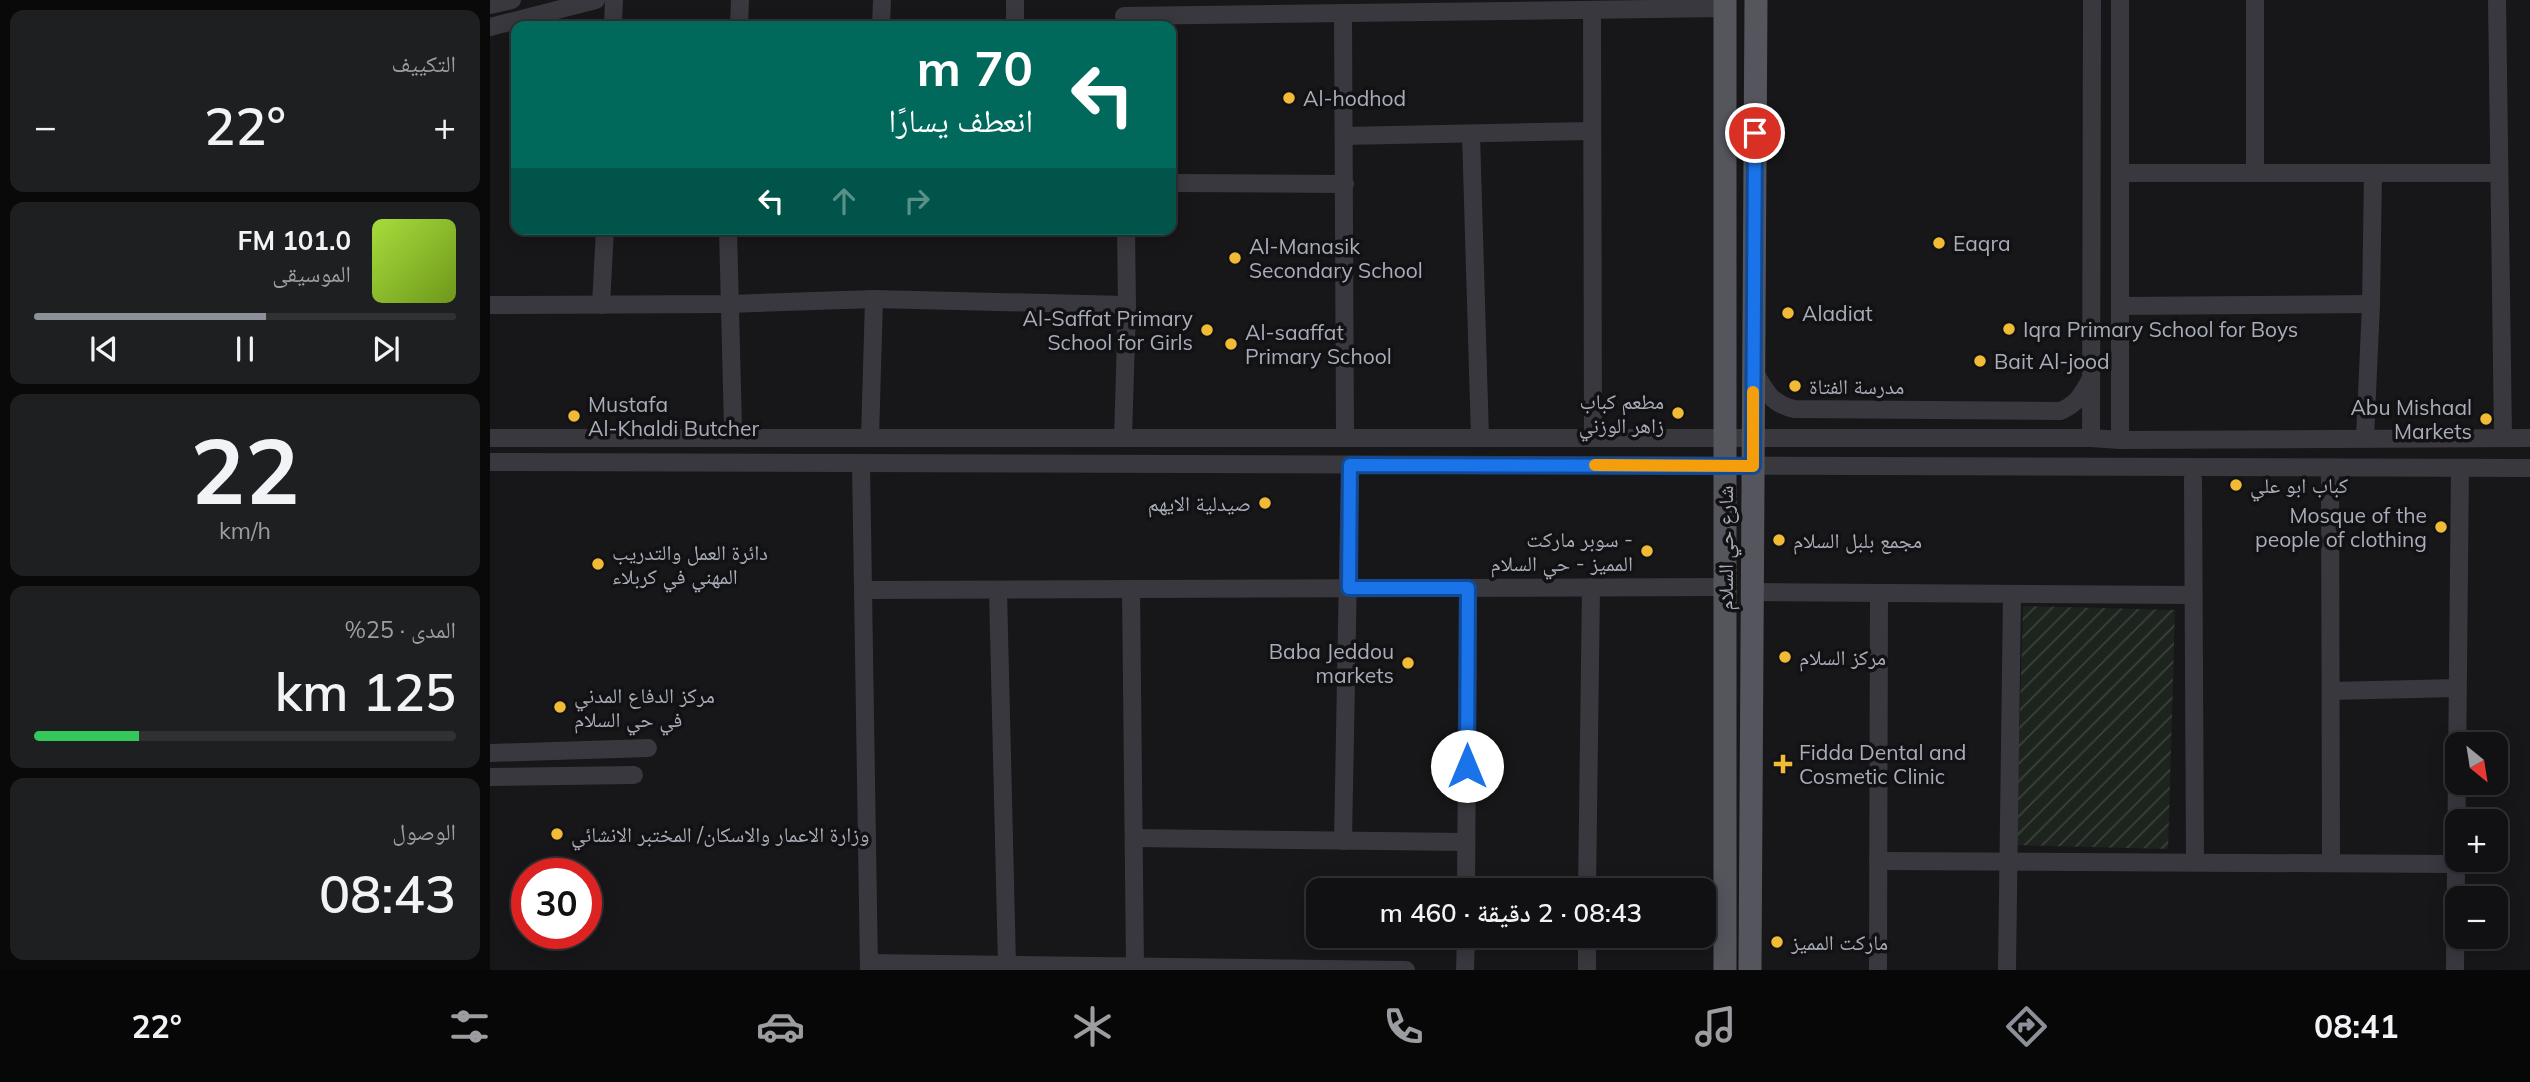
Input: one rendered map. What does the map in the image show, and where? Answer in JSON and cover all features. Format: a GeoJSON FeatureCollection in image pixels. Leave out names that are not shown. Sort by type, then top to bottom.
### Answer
{"type":"FeatureCollection","features":[{"type":"Feature","properties":{"kind":"main road"},"geometry":{"type":"LineString","coordinates":[[1750,970],[1756,0]]}},
{"type":"Feature","properties":{"kind":"main road","name":"شارع حي السلام"},"geometry":{"type":"LineString","coordinates":[[1725,4],[1714,438],[1715,466],[1725,516],[1725,970]]}},
{"type":"Feature","properties":{"kind":"main road"},"geometry":{"type":"LineString","coordinates":[[1725,516],[1739,513],[1753,518]]}},
{"type":"Feature","properties":{"kind":"street"},"geometry":{"type":"LineString","coordinates":[[490,5],[512,0]]}},
{"type":"Feature","properties":{"kind":"street"},"geometry":{"type":"LineString","coordinates":[[514,21],[596,0]]}},
{"type":"Feature","properties":{"kind":"street"},"geometry":{"type":"LineString","coordinates":[[613,21],[614,0]]}},
{"type":"Feature","properties":{"kind":"street"},"geometry":{"type":"LineString","coordinates":[[739,21],[740,0]]}},
{"type":"Feature","properties":{"kind":"street"},"geometry":{"type":"LineString","coordinates":[[881,21],[882,0]]}},
{"type":"Feature","properties":{"kind":"street"},"geometry":{"type":"LineString","coordinates":[[1015,0],[1015,21]]}},
{"type":"Feature","properties":{"kind":"street"},"geometry":{"type":"LineString","coordinates":[[2091,438],[2092,0]]}},
{"type":"Feature","properties":{"kind":"street"},"geometry":{"type":"LineString","coordinates":[[2120,0],[2120,440]]}},
{"type":"Feature","properties":{"kind":"street"},"geometry":{"type":"LineString","coordinates":[[2255,0],[2255,172]]}},
{"type":"Feature","properties":{"kind":"street"},"geometry":{"type":"LineString","coordinates":[[2497,0],[2503,438]]}},
{"type":"Feature","properties":{"kind":"street"},"geometry":{"type":"LineString","coordinates":[[1124,14],[1592,10],[1725,4]]}},
{"type":"Feature","properties":{"kind":"street"},"geometry":{"type":"LineString","coordinates":[[1592,10],[1593,438]]}},
{"type":"Feature","properties":{"kind":"street"},"geometry":{"type":"LineString","coordinates":[[1343,13],[1345,438]]}},
{"type":"Feature","properties":{"kind":"street"},"geometry":{"type":"LineString","coordinates":[[490,27],[511,22]]}},
{"type":"Feature","properties":{"kind":"street"},"geometry":{"type":"LineString","coordinates":[[1344,136],[1592,131]]}},
{"type":"Feature","properties":{"kind":"street"},"geometry":{"type":"LineString","coordinates":[[1471,134],[1480,438]]}},
{"type":"Feature","properties":{"kind":"street"},"geometry":{"type":"LineString","coordinates":[[2120,173],[2499,173]]}},
{"type":"Feature","properties":{"kind":"street"},"geometry":{"type":"LineString","coordinates":[[2365,438],[2373,173]]}},
{"type":"Feature","properties":{"kind":"street"},"geometry":{"type":"LineString","coordinates":[[1176,183],[1345,184]]}},
{"type":"Feature","properties":{"kind":"street"},"geometry":{"type":"LineString","coordinates":[[2092,200],[2098,209],[2107,212],[2120,204]]}},
{"type":"Feature","properties":{"kind":"street"},"geometry":{"type":"LineString","coordinates":[[2092,238],[2096,229],[2105,225],[2114,227],[2120,235]]}},
{"type":"Feature","properties":{"kind":"street"},"geometry":{"type":"LineString","coordinates":[[601,305],[605,235]]}},
{"type":"Feature","properties":{"kind":"street"},"geometry":{"type":"LineString","coordinates":[[728,235],[733,428]]}},
{"type":"Feature","properties":{"kind":"street"},"geometry":{"type":"LineString","coordinates":[[1123,438],[1128,305],[1126,235]]}},
{"type":"Feature","properties":{"kind":"street"},"geometry":{"type":"LineString","coordinates":[[490,305],[729,304],[874,299],[1128,305]]}},
{"type":"Feature","properties":{"kind":"street"},"geometry":{"type":"LineString","coordinates":[[870,438],[874,299]]}},
{"type":"Feature","properties":{"kind":"street"},"geometry":{"type":"LineString","coordinates":[[2120,306],[2371,304]]}},
{"type":"Feature","properties":{"kind":"street"},"geometry":{"type":"LineString","coordinates":[[1754,371],[1771,399],[1780,406],[1794,409],[2060,411],[2072,406],[2083,394],[2091,376]]}},
{"type":"Feature","properties":{"kind":"street"},"geometry":{"type":"LineString","coordinates":[[988,464],[996,458],[999,449],[991,438]]}},
{"type":"Feature","properties":{"kind":"street"},"geometry":{"type":"LineString","coordinates":[[1013,464],[1005,452],[1007,443],[1015,438]]}},
{"type":"Feature","properties":{"kind":"street"},"geometry":{"type":"LineString","coordinates":[[1779,466],[1771,459],[1770,448],[1783,438]]}},
{"type":"Feature","properties":{"kind":"street"},"geometry":{"type":"LineString","coordinates":[[492,439],[2530,438]]}},
{"type":"Feature","properties":{"kind":"street"},"geometry":{"type":"LineString","coordinates":[[491,462],[2530,468]]}},
{"type":"Feature","properties":{"kind":"street"},"geometry":{"type":"LineString","coordinates":[[861,463],[869,967],[1007,965],[1406,970]]}},
{"type":"Feature","properties":{"kind":"street"},"geometry":{"type":"LineString","coordinates":[[1343,841],[1350,465]]}},
{"type":"Feature","properties":{"kind":"street"},"geometry":{"type":"LineString","coordinates":[[2330,468],[2331,863]]}},
{"type":"Feature","properties":{"kind":"street"},"geometry":{"type":"LineString","coordinates":[[2457,809],[2460,468]]}},
{"type":"Feature","properties":{"kind":"street"},"geometry":{"type":"LineString","coordinates":[[2193,479],[2195,862]]}},
{"type":"Feature","properties":{"kind":"street"},"geometry":{"type":"LineString","coordinates":[[1587,878],[1591,587]]}},
{"type":"Feature","properties":{"kind":"street"},"geometry":{"type":"LineString","coordinates":[[863,590],[1725,587]]}},
{"type":"Feature","properties":{"kind":"street"},"geometry":{"type":"LineString","coordinates":[[1466,878],[1468,588]]}},
{"type":"Feature","properties":{"kind":"street"},"geometry":{"type":"LineString","coordinates":[[1131,589],[1135,967]]}},
{"type":"Feature","properties":{"kind":"street"},"geometry":{"type":"LineString","coordinates":[[998,590],[1007,965]]}},
{"type":"Feature","properties":{"kind":"street"},"geometry":{"type":"LineString","coordinates":[[1752,592],[2193,595]]}},
{"type":"Feature","properties":{"kind":"street"},"geometry":{"type":"LineString","coordinates":[[1878,970],[1879,593]]}},
{"type":"Feature","properties":{"kind":"street"},"geometry":{"type":"LineString","coordinates":[[2007,970],[2012,594]]}},
{"type":"Feature","properties":{"kind":"street"},"geometry":{"type":"LineString","coordinates":[[2331,691],[2458,688]]}},
{"type":"Feature","properties":{"kind":"street"},"geometry":{"type":"LineString","coordinates":[[490,753],[648,748]]}},
{"type":"Feature","properties":{"kind":"street"},"geometry":{"type":"LineString","coordinates":[[490,777],[634,775]]}},
{"type":"Feature","properties":{"kind":"street"},"geometry":{"type":"LineString","coordinates":[[1134,838],[1466,842]]}},
{"type":"Feature","properties":{"kind":"street"},"geometry":{"type":"LineString","coordinates":[[1878,861],[2445,864]]}},
{"type":"Feature","properties":{"kind":"street"},"geometry":{"type":"LineString","coordinates":[[2455,970],[2456,872]]}},
{"type":"Feature","properties":{"kind":"street"},"geometry":{"type":"LineString","coordinates":[[1465,970],[1466,948]]}},
{"type":"Feature","properties":{"kind":"street"},"geometry":{"type":"LineString","coordinates":[[1587,948],[1587,970]]}},
{"type":"Feature","properties":{"kind":"shaded area"},"geometry":{"type":"Polygon","coordinates":[[[2023,606],[2175,610],[2168,849],[2016,845],[2023,606]]]}},
{"type":"Feature","properties":{"kind":"slow traffic"},"geometry":{"type":"LineString","coordinates":[[1595,465],[1753,466],[1753,392]]}},
{"type":"Feature","properties":{"kind":"place","name":"Al-hodhod"},"geometry":{"type":"Point","coordinates":[1289,98]}},
{"type":"Feature","properties":{"kind":"place","name":"Eaqra"},"geometry":{"type":"Point","coordinates":[1939,243]}},
{"type":"Feature","properties":{"kind":"place","name":"Al-Manasik Secondary School"},"geometry":{"type":"Point","coordinates":[1235,258]}},
{"type":"Feature","properties":{"kind":"place","name":"Aladiat"},"geometry":{"type":"Point","coordinates":[1788,313]}},
{"type":"Feature","properties":{"kind":"place","name":"Iqra Primary School for Boys"},"geometry":{"type":"Point","coordinates":[2009,329]}},
{"type":"Feature","properties":{"kind":"place","name":"Al-Saffat Primary School for Girls"},"geometry":{"type":"Point","coordinates":[1207,330]}},
{"type":"Feature","properties":{"kind":"place","name":"Al-saaffat Primary School"},"geometry":{"type":"Point","coordinates":[1231,344]}},
{"type":"Feature","properties":{"kind":"place","name":"Bait Al-jood"},"geometry":{"type":"Point","coordinates":[1980,361]}},
{"type":"Feature","properties":{"kind":"place","name":"مدرسة الفتاة"},"geometry":{"type":"Point","coordinates":[1795,386]}},
{"type":"Feature","properties":{"kind":"place","name":"مطعم كباب زاهر الوزني"},"geometry":{"type":"Point","coordinates":[1678,413]}},
{"type":"Feature","properties":{"kind":"place","name":"Mustafa Al-Khaldi Butcher"},"geometry":{"type":"Point","coordinates":[574,416]}},
{"type":"Feature","properties":{"kind":"place","name":"Abu Mishaal Markets"},"geometry":{"type":"Point","coordinates":[2486,419]}},
{"type":"Feature","properties":{"kind":"place","name":"كباب ابو علي"},"geometry":{"type":"Point","coordinates":[2236,485]}},
{"type":"Feature","properties":{"kind":"place","name":"صيدلية الايهم"},"geometry":{"type":"Point","coordinates":[1265,503]}},
{"type":"Feature","properties":{"kind":"place","name":"Mosque of the people of clothing"},"geometry":{"type":"Point","coordinates":[2441,527]}},
{"type":"Feature","properties":{"kind":"place","name":"مجمع بلبل السلام"},"geometry":{"type":"Point","coordinates":[1779,540]}},
{"type":"Feature","properties":{"kind":"place","name":"سوبر ماركت - المميز - حي السلام"},"geometry":{"type":"Point","coordinates":[1647,551]}},
{"type":"Feature","properties":{"kind":"place","name":"دائرة العمل والتدريب المهني في كربلاء"},"geometry":{"type":"Point","coordinates":[598,564]}},
{"type":"Feature","properties":{"kind":"place","name":"مركز السلام"},"geometry":{"type":"Point","coordinates":[1785,657]}},
{"type":"Feature","properties":{"kind":"place","name":"Baba Jeddou markets"},"geometry":{"type":"Point","coordinates":[1408,663]}},
{"type":"Feature","properties":{"kind":"place","name":"مركز الدفاع المدني في حي السلام"},"geometry":{"type":"Point","coordinates":[560,707]}},
{"type":"Feature","properties":{"kind":"place","name":"Fidda Dental and Cosmetic Clinic"},"geometry":{"type":"Point","coordinates":[1783,764]}},
{"type":"Feature","properties":{"kind":"place","name":"وزارة الاعمار والاسكان/ المختبر الانشائي"},"geometry":{"type":"Point","coordinates":[557,834]}},
{"type":"Feature","properties":{"kind":"place","name":"ماركت المميز"},"geometry":{"type":"Point","coordinates":[1777,942]}},
{"type":"Feature","properties":{"kind":"route"},"geometry":{"type":"LineString","coordinates":[[1467,766],[1468,588],[1349,588],[1350,465],[1753,466],[1755,133]]}}]}
